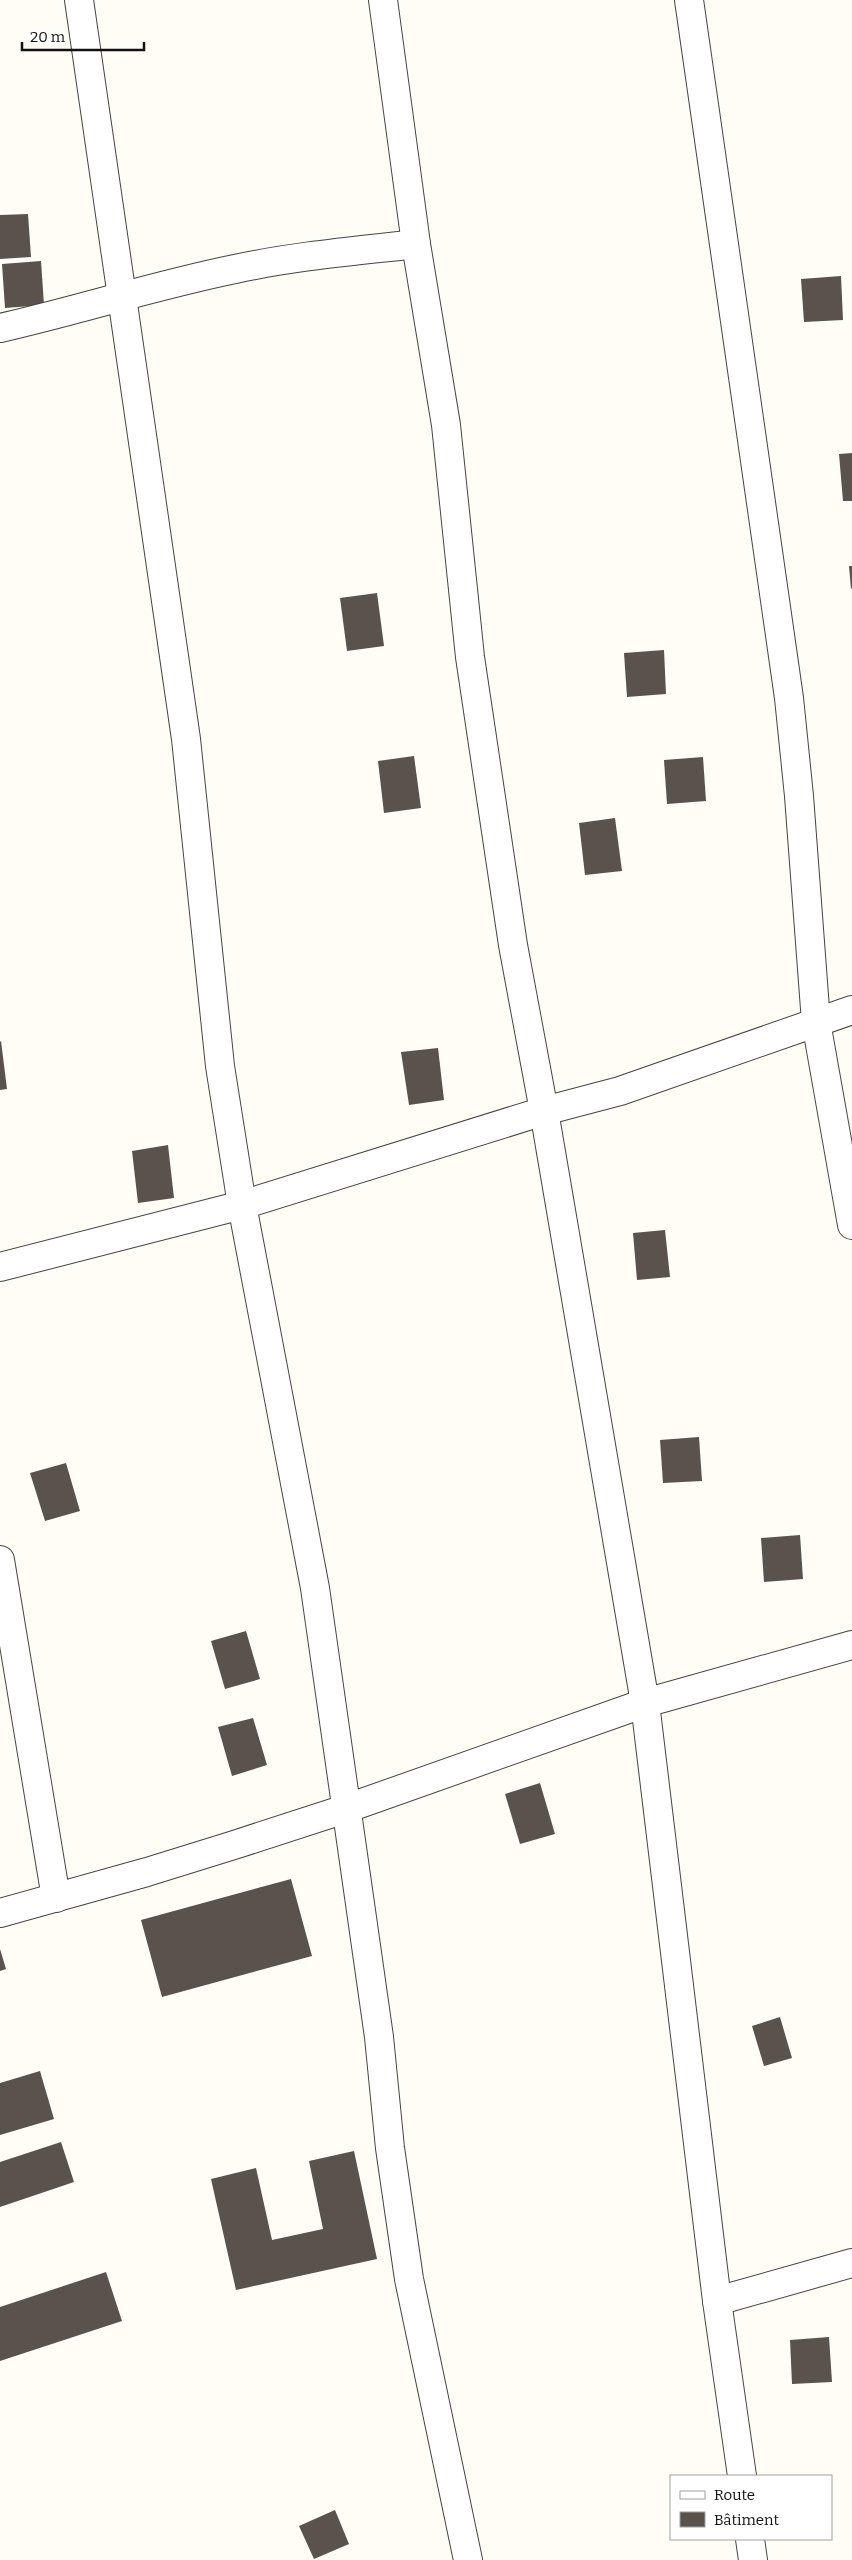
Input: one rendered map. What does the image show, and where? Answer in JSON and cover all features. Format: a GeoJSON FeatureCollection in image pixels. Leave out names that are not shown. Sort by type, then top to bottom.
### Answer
{"type":"FeatureCollection","features":[{"type":"Feature","properties":{"kind":"street"},"geometry":{"type":"LineString","coordinates":[[79,0],[123,298],[147,482],[186,738],[220,1066],[242,1205],[315,1588],[379,2037],[390,2148],[409,2279],[468,2560]]}},
{"type":"Feature","properties":{"kind":"street"},"geometry":{"type":"LineString","coordinates":[[383,0],[416,244],[446,425],[470,657],[513,945],[544,1111],[645,1704],[717,2301],[742,2475]]}},
{"type":"Feature","properties":{"kind":"street"},"geometry":{"type":"LineString","coordinates":[[689,0],[789,698],[799,796],[816,1022],[852,1226]]}},
{"type":"Feature","properties":{"kind":"street"},"geometry":{"type":"LineString","coordinates":[[0,328],[235,269],[341,252],[416,244]]}},
{"type":"Feature","properties":{"kind":"street"},"geometry":{"type":"LineString","coordinates":[[0,1267],[242,1205],[544,1111],[620,1091],[852,1010]]}},
{"type":"Feature","properties":{"kind":"street"},"geometry":{"type":"LineString","coordinates":[[0,1560],[56,1898]]}},
{"type":"Feature","properties":{"kind":"street"},"geometry":{"type":"LineString","coordinates":[[0,1913],[147,1872],[345,1809],[645,1704],[852,1645]]}},
{"type":"Feature","properties":{"kind":"street"},"geometry":{"type":"LineString","coordinates":[[717,2301],[852,2263]]}},
{"type":"Feature","properties":{"kind":"street"},"geometry":{"type":"LineString","coordinates":[[750,2540],[754,2560]]}},
{"type":"Feature","properties":{"kind":"building"},"geometry":{"type":"Polygon","coordinates":[[[28,214],[31,257],[0,259],[0,215],[28,214]]]}},
{"type":"Feature","properties":{"kind":"building"},"geometry":{"type":"Polygon","coordinates":[[[41,261],[44,305],[5,308],[2,264],[41,261]]]}},
{"type":"Feature","properties":{"kind":"building"},"geometry":{"type":"Polygon","coordinates":[[[841,276],[843,320],[804,322],[801,279],[841,276]]]}},
{"type":"Feature","properties":{"kind":"building"},"geometry":{"type":"Polygon","coordinates":[[[852,453],[852,501],[843,501],[839,454],[852,453]]]}},
{"type":"Feature","properties":{"kind":"building"},"geometry":{"type":"Polygon","coordinates":[[[849,566],[852,566],[851,589],[849,566]]]}},
{"type":"Feature","properties":{"kind":"building"},"geometry":{"type":"Polygon","coordinates":[[[377,593],[384,646],[347,651],[340,598],[377,593]]]}},
{"type":"Feature","properties":{"kind":"building"},"geometry":{"type":"Polygon","coordinates":[[[664,650],[666,694],[627,697],[624,653],[664,650]]]}},
{"type":"Feature","properties":{"kind":"building"},"geometry":{"type":"Polygon","coordinates":[[[414,756],[421,808],[384,813],[378,761],[414,756]]]}},
{"type":"Feature","properties":{"kind":"building"},"geometry":{"type":"Polygon","coordinates":[[[703,757],[706,801],[667,804],[664,760],[703,757]]]}},
{"type":"Feature","properties":{"kind":"building"},"geometry":{"type":"Polygon","coordinates":[[[615,818],[622,871],[585,875],[579,823],[615,818]]]}},
{"type":"Feature","properties":{"kind":"building"},"geometry":{"type":"Polygon","coordinates":[[[0,1042],[7,1089],[0,1090],[0,1042]]]}},
{"type":"Feature","properties":{"kind":"building"},"geometry":{"type":"Polygon","coordinates":[[[438,1048],[444,1100],[409,1105],[401,1052],[438,1048]]]}},
{"type":"Feature","properties":{"kind":"building"},"geometry":{"type":"Polygon","coordinates":[[[168,1145],[174,1198],[138,1203],[132,1151],[168,1145]]]}},
{"type":"Feature","properties":{"kind":"building"},"geometry":{"type":"Polygon","coordinates":[[[665,1230],[670,1277],[637,1280],[633,1233],[665,1230]]]}},
{"type":"Feature","properties":{"kind":"building"},"geometry":{"type":"Polygon","coordinates":[[[699,1437],[702,1481],[663,1483],[660,1440],[699,1437]]]}},
{"type":"Feature","properties":{"kind":"building"},"geometry":{"type":"Polygon","coordinates":[[[66,1463],[80,1511],[45,1521],[30,1473],[66,1463]]]}},
{"type":"Feature","properties":{"kind":"building"},"geometry":{"type":"Polygon","coordinates":[[[800,1535],[803,1579],[764,1582],[761,1538],[800,1535]]]}},
{"type":"Feature","properties":{"kind":"building"},"geometry":{"type":"Polygon","coordinates":[[[246,1631],[260,1679],[225,1689],[211,1641],[246,1631]]]}},
{"type":"Feature","properties":{"kind":"building"},"geometry":{"type":"Polygon","coordinates":[[[253,1718],[267,1765],[232,1776],[218,1727],[253,1718]]]}},
{"type":"Feature","properties":{"kind":"building"},"geometry":{"type":"Polygon","coordinates":[[[540,1783],[555,1834],[520,1844],[505,1794],[540,1783]]]}},
{"type":"Feature","properties":{"kind":"building"},"geometry":{"type":"Polygon","coordinates":[[[291,1879],[312,1956],[162,1997],[141,1920],[291,1879]]]}},
{"type":"Feature","properties":{"kind":"building"},"geometry":{"type":"Polygon","coordinates":[[[0,1949],[6,1969],[0,1971],[0,1949]]]}},
{"type":"Feature","properties":{"kind":"building"},"geometry":{"type":"Polygon","coordinates":[[[780,2017],[792,2058],[764,2066],[752,2026],[780,2017]]]}},
{"type":"Feature","properties":{"kind":"building"},"geometry":{"type":"Polygon","coordinates":[[[40,2071],[54,2119],[0,2135],[0,2083],[40,2071]]]}},
{"type":"Feature","properties":{"kind":"building"},"geometry":{"type":"Polygon","coordinates":[[[61,2142],[74,2182],[0,2207],[0,2162],[61,2142]]]}},
{"type":"Feature","properties":{"kind":"building"},"geometry":{"type":"Polygon","coordinates":[[[354,2151],[377,2259],[236,2290],[211,2179],[256,2168],[272,2240],[323,2229],[309,2161],[354,2151]]]}},
{"type":"Feature","properties":{"kind":"building"},"geometry":{"type":"Polygon","coordinates":[[[106,2272],[122,2321],[0,2361],[0,2307],[106,2272]]]}},
{"type":"Feature","properties":{"kind":"building"},"geometry":{"type":"Polygon","coordinates":[[[829,2337],[832,2382],[792,2384],[790,2340],[829,2337]]]}},
{"type":"Feature","properties":{"kind":"building"},"geometry":{"type":"Polygon","coordinates":[[[335,2510],[349,2544],[314,2559],[299,2526],[335,2510]]]}}]}
